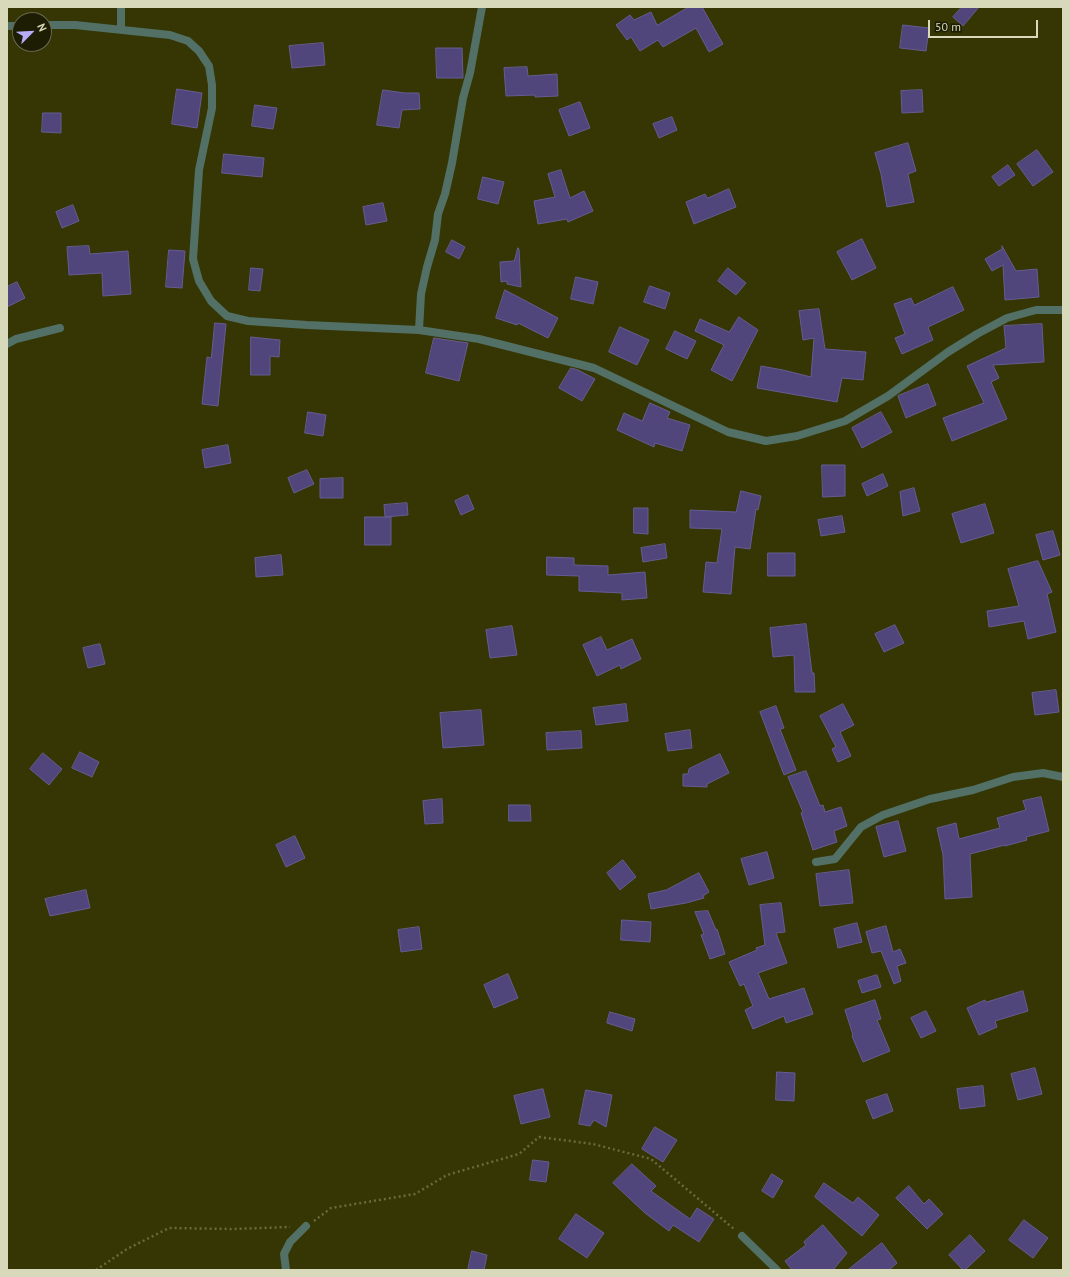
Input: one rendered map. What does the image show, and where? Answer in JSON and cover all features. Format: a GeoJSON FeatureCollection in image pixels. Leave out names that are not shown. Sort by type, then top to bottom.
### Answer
{"type":"FeatureCollection","features":[{"type":"Feature","properties":{"kind":"street"},"geometry":{"type":"LineString","coordinates":[[121,7],[121,29]]}},
{"type":"Feature","properties":{"kind":"street"},"geometry":{"type":"LineString","coordinates":[[419,330],[421,294],[435,240],[438,214],[445,194],[452,163],[463,98],[470,73],[482,7]]}},
{"type":"Feature","properties":{"kind":"street"},"geometry":{"type":"LineString","coordinates":[[52,26],[75,25],[170,35],[188,41],[199,51],[209,66],[212,85],[212,108],[199,170],[193,259],[198,281],[211,301],[227,316],[248,321],[419,330],[479,339],[594,368],[728,432],[766,441],[797,436],[845,422],[888,396],[948,352],[1007,318],[1036,310],[1063,310]]}},
{"type":"Feature","properties":{"kind":"street"},"geometry":{"type":"LineString","coordinates":[[7,344],[16,339],[60,328]]}},
{"type":"Feature","properties":{"kind":"street"},"geometry":{"type":"LineString","coordinates":[[816,862],[835,859],[861,827],[883,815],[930,799],[973,790],[1013,777],[1043,773],[1063,777]]}},
{"type":"Feature","properties":{"kind":"street"},"geometry":{"type":"LineString","coordinates":[[286,1270],[284,1254],[290,1242],[306,1226]]}},
{"type":"Feature","properties":{"kind":"street"},"geometry":{"type":"LineString","coordinates":[[742,1236],[777,1270]]}},
{"type":"Feature","properties":{"kind":"path"},"geometry":{"type":"LineString","coordinates":[[96,1270],[127,1249],[169,1228],[233,1229],[306,1226],[331,1208],[415,1194],[447,1175],[519,1154],[539,1137],[593,1144],[652,1159],[742,1236]]}},
{"type":"Feature","properties":{"kind":"building"},"geometry":{"type":"Polygon","coordinates":[[[689,7],[702,7],[723,44],[709,52],[696,28],[663,47],[658,40],[640,51],[631,37],[627,40],[616,25],[630,15],[634,20],[651,12],[657,25],[689,7]]]}},
{"type":"Feature","properties":{"kind":"building"},"geometry":{"type":"Polygon","coordinates":[[[962,7],[979,7],[963,26],[953,17],[962,7]]]}},
{"type":"Feature","properties":{"kind":"building"},"geometry":{"type":"Polygon","coordinates":[[[903,25],[929,28],[926,51],[900,48],[903,25]]]}},
{"type":"Feature","properties":{"kind":"building"},"geometry":{"type":"Polygon","coordinates":[[[323,43],[325,65],[292,68],[289,46],[323,43]]]}},
{"type":"Feature","properties":{"kind":"building"},"geometry":{"type":"Polygon","coordinates":[[[436,48],[462,48],[463,78],[437,78],[436,48]]]}},
{"type":"Feature","properties":{"kind":"building"},"geometry":{"type":"Polygon","coordinates":[[[527,67],[528,76],[557,74],[558,96],[506,96],[504,68],[527,67]]]}},
{"type":"Feature","properties":{"kind":"building"},"geometry":{"type":"Polygon","coordinates":[[[177,89],[202,93],[197,128],[172,124],[177,89]]]}},
{"type":"Feature","properties":{"kind":"building"},"geometry":{"type":"Polygon","coordinates":[[[383,90],[419,93],[420,109],[402,110],[399,128],[377,125],[383,90]]]}},
{"type":"Feature","properties":{"kind":"building"},"geometry":{"type":"Polygon","coordinates":[[[922,90],[923,112],[902,113],[901,91],[922,90]]]}},
{"type":"Feature","properties":{"kind":"building"},"geometry":{"type":"Polygon","coordinates":[[[580,102],[590,128],[569,136],[559,110],[580,102]]]}},
{"type":"Feature","properties":{"kind":"building"},"geometry":{"type":"Polygon","coordinates":[[[255,105],[277,108],[273,129],[252,126],[255,105]]]}},
{"type":"Feature","properties":{"kind":"building"},"geometry":{"type":"Polygon","coordinates":[[[43,113],[61,113],[61,133],[42,132],[43,113]]]}},
{"type":"Feature","properties":{"kind":"building"},"geometry":{"type":"Polygon","coordinates":[[[672,117],[677,130],[659,138],[653,124],[672,117]]]}},
{"type":"Feature","properties":{"kind":"building"},"geometry":{"type":"Polygon","coordinates":[[[908,143],[916,171],[908,174],[914,202],[887,207],[881,174],[875,153],[908,143]]]}},
{"type":"Feature","properties":{"kind":"building"},"geometry":{"type":"Polygon","coordinates":[[[1037,150],[1053,172],[1033,186],[1017,164],[1037,150]]]}},
{"type":"Feature","properties":{"kind":"building"},"geometry":{"type":"Polygon","coordinates":[[[224,154],[264,158],[262,177],[222,173],[224,154]]]}},
{"type":"Feature","properties":{"kind":"building"},"geometry":{"type":"Polygon","coordinates":[[[1008,165],[1015,175],[999,186],[992,177],[1008,165]]]}},
{"type":"Feature","properties":{"kind":"building"},"geometry":{"type":"Polygon","coordinates":[[[561,170],[570,198],[584,191],[593,211],[568,222],[567,219],[538,224],[534,201],[555,197],[548,174],[561,170]]]}},
{"type":"Feature","properties":{"kind":"building"},"geometry":{"type":"Polygon","coordinates":[[[483,177],[504,182],[498,204],[478,199],[483,177]]]}},
{"type":"Feature","properties":{"kind":"building"},"geometry":{"type":"Polygon","coordinates":[[[729,189],[736,207],[694,224],[686,202],[705,194],[707,198],[729,189]]]}},
{"type":"Feature","properties":{"kind":"building"},"geometry":{"type":"Polygon","coordinates":[[[383,203],[387,221],[366,225],[363,207],[383,203]]]}},
{"type":"Feature","properties":{"kind":"building"},"geometry":{"type":"Polygon","coordinates":[[[73,205],[79,221],[62,228],[56,212],[73,205]]]}},
{"type":"Feature","properties":{"kind":"building"},"geometry":{"type":"Polygon","coordinates":[[[862,239],[876,268],[852,280],[837,252],[862,239]]]}},
{"type":"Feature","properties":{"kind":"building"},"geometry":{"type":"Polygon","coordinates":[[[452,240],[465,247],[459,259],[446,252],[452,240]]]}},
{"type":"Feature","properties":{"kind":"building"},"geometry":{"type":"Polygon","coordinates":[[[89,246],[90,254],[128,251],[131,294],[103,296],[102,273],[69,275],[67,247],[89,246]]]}},
{"type":"Feature","properties":{"kind":"building"},"geometry":{"type":"Polygon","coordinates":[[[1002,246],[1016,271],[1037,269],[1039,297],[1005,300],[1003,265],[992,271],[985,259],[1002,249],[1002,246]]]}},
{"type":"Feature","properties":{"kind":"building"},"geometry":{"type":"Polygon","coordinates":[[[518,248],[521,287],[507,284],[507,281],[501,282],[500,262],[514,261],[518,248]]]}},
{"type":"Feature","properties":{"kind":"building"},"geometry":{"type":"Polygon","coordinates":[[[169,250],[185,251],[182,288],[166,287],[169,250]]]}},
{"type":"Feature","properties":{"kind":"building"},"geometry":{"type":"Polygon","coordinates":[[[251,268],[263,269],[260,291],[249,290],[251,268]]]}},
{"type":"Feature","properties":{"kind":"building"},"geometry":{"type":"Polygon","coordinates":[[[728,268],[746,283],[736,295],[718,281],[728,268]]]}},
{"type":"Feature","properties":{"kind":"building"},"geometry":{"type":"Polygon","coordinates":[[[576,277],[598,282],[593,304],[571,299],[576,277]]]}},
{"type":"Feature","properties":{"kind":"building"},"geometry":{"type":"Polygon","coordinates":[[[17,282],[25,298],[7,307],[7,287],[17,282]]]}},
{"type":"Feature","properties":{"kind":"building"},"geometry":{"type":"Polygon","coordinates":[[[650,286],[670,293],[665,309],[644,302],[650,286]]]}},
{"type":"Feature","properties":{"kind":"building"},"geometry":{"type":"Polygon","coordinates":[[[953,287],[964,310],[928,327],[933,340],[902,354],[895,338],[905,334],[894,304],[911,298],[914,305],[953,287]]]}},
{"type":"Feature","properties":{"kind":"building"},"geometry":{"type":"Polygon","coordinates":[[[505,290],[558,318],[548,338],[518,323],[517,325],[496,318],[505,290]]]}},
{"type":"Feature","properties":{"kind":"building"},"geometry":{"type":"Polygon","coordinates":[[[819,309],[825,349],[866,352],[863,380],[842,378],[837,402],[757,388],[761,366],[811,377],[814,338],[803,340],[799,311],[819,309]]]}},
{"type":"Feature","properties":{"kind":"building"},"geometry":{"type":"Polygon","coordinates":[[[739,317],[758,330],[732,381],[711,370],[724,345],[695,331],[700,319],[729,332],[739,317]]]}},
{"type":"Feature","properties":{"kind":"building"},"geometry":{"type":"Polygon","coordinates":[[[215,323],[226,324],[218,406],[202,404],[207,357],[211,358],[215,323]]]}},
{"type":"Feature","properties":{"kind":"building"},"geometry":{"type":"Polygon","coordinates":[[[1042,324],[1044,362],[993,365],[999,378],[991,382],[1007,419],[952,441],[943,418],[984,403],[967,366],[1006,348],[1004,326],[1042,324]]]}},
{"type":"Feature","properties":{"kind":"building"},"geometry":{"type":"Polygon","coordinates":[[[620,327],[649,340],[637,365],[609,352],[620,327]]]}},
{"type":"Feature","properties":{"kind":"building"},"geometry":{"type":"Polygon","coordinates":[[[675,331],[696,341],[687,359],[666,349],[675,331]]]}},
{"type":"Feature","properties":{"kind":"building"},"geometry":{"type":"Polygon","coordinates":[[[251,337],[280,340],[279,357],[270,356],[270,375],[251,375],[251,337]]]}},
{"type":"Feature","properties":{"kind":"building"},"geometry":{"type":"Polygon","coordinates":[[[434,338],[468,343],[459,381],[426,373],[434,338]]]}},
{"type":"Feature","properties":{"kind":"building"},"geometry":{"type":"Polygon","coordinates":[[[571,368],[595,379],[582,401],[559,388],[571,368]]]}},
{"type":"Feature","properties":{"kind":"building"},"geometry":{"type":"Polygon","coordinates":[[[928,384],[936,405],[906,418],[898,396],[928,384]]]}},
{"type":"Feature","properties":{"kind":"building"},"geometry":{"type":"Polygon","coordinates":[[[650,403],[670,412],[667,418],[690,425],[682,451],[655,443],[654,447],[617,430],[624,413],[642,421],[650,403]]]}},
{"type":"Feature","properties":{"kind":"building"},"geometry":{"type":"Polygon","coordinates":[[[308,412],[326,415],[323,436],[305,433],[308,412]]]}},
{"type":"Feature","properties":{"kind":"building"},"geometry":{"type":"Polygon","coordinates":[[[881,412],[892,432],[862,448],[852,428],[881,412]]]}},
{"type":"Feature","properties":{"kind":"building"},"geometry":{"type":"Polygon","coordinates":[[[228,445],[231,463],[205,468],[202,450],[228,445]]]}},
{"type":"Feature","properties":{"kind":"building"},"geometry":{"type":"Polygon","coordinates":[[[822,465],[845,465],[845,496],[823,497],[822,465]]]}},
{"type":"Feature","properties":{"kind":"building"},"geometry":{"type":"Polygon","coordinates":[[[307,470],[314,484],[294,493],[288,478],[307,470]]]}},
{"type":"Feature","properties":{"kind":"building"},"geometry":{"type":"Polygon","coordinates":[[[883,474],[888,486],[867,496],[862,484],[883,474]]]}},
{"type":"Feature","properties":{"kind":"building"},"geometry":{"type":"Polygon","coordinates":[[[343,478],[343,498],[320,498],[320,479],[343,478]]]}},
{"type":"Feature","properties":{"kind":"building"},"geometry":{"type":"Polygon","coordinates":[[[914,488],[920,511],[903,516],[900,492],[914,488]]]}},
{"type":"Feature","properties":{"kind":"building"},"geometry":{"type":"Polygon","coordinates":[[[741,491],[761,496],[758,510],[756,509],[750,549],[735,547],[731,594],[703,592],[706,562],[717,563],[722,529],[690,528],[690,510],[736,512],[741,491]]]}},
{"type":"Feature","properties":{"kind":"building"},"geometry":{"type":"Polygon","coordinates":[[[468,495],[474,509],[461,515],[455,501],[468,495]]]}},
{"type":"Feature","properties":{"kind":"building"},"geometry":{"type":"Polygon","coordinates":[[[407,503],[408,515],[385,517],[384,505],[407,503]]]}},
{"type":"Feature","properties":{"kind":"building"},"geometry":{"type":"Polygon","coordinates":[[[985,504],[994,533],[961,543],[952,514],[985,504]]]}},
{"type":"Feature","properties":{"kind":"building"},"geometry":{"type":"Polygon","coordinates":[[[634,508],[648,508],[648,534],[634,533],[634,508]]]}},
{"type":"Feature","properties":{"kind":"building"},"geometry":{"type":"Polygon","coordinates":[[[842,516],[845,532],[821,536],[818,520],[842,516]]]}},
{"type":"Feature","properties":{"kind":"building"},"geometry":{"type":"Polygon","coordinates":[[[365,517],[391,517],[391,545],[365,545],[365,517]]]}},
{"type":"Feature","properties":{"kind":"building"},"geometry":{"type":"Polygon","coordinates":[[[1053,531],[1060,555],[1043,560],[1036,535],[1053,531]]]}},
{"type":"Feature","properties":{"kind":"building"},"geometry":{"type":"Polygon","coordinates":[[[665,544],[667,558],[643,562],[641,548],[665,544]]]}},
{"type":"Feature","properties":{"kind":"building"},"geometry":{"type":"Polygon","coordinates":[[[768,553],[795,553],[795,576],[768,576],[768,553]]]}},
{"type":"Feature","properties":{"kind":"building"},"geometry":{"type":"Polygon","coordinates":[[[281,555],[283,575],[256,577],[255,558],[281,555]]]}},
{"type":"Feature","properties":{"kind":"building"},"geometry":{"type":"Polygon","coordinates":[[[547,557],[574,558],[574,565],[608,566],[608,575],[645,572],[647,598],[622,600],[622,593],[579,591],[579,576],[547,575],[547,557]]]}},
{"type":"Feature","properties":{"kind":"building"},"geometry":{"type":"Polygon","coordinates":[[[1038,561],[1052,592],[1047,594],[1056,632],[1028,639],[1024,621],[989,627],[987,611],[1019,606],[1008,569],[1038,561]]]}},
{"type":"Feature","properties":{"kind":"building"},"geometry":{"type":"Polygon","coordinates":[[[806,624],[812,673],[814,673],[815,692],[795,692],[794,655],[773,657],[770,628],[806,624]]]}},
{"type":"Feature","properties":{"kind":"building"},"geometry":{"type":"Polygon","coordinates":[[[895,625],[904,643],[884,652],[875,634],[895,625]]]}},
{"type":"Feature","properties":{"kind":"building"},"geometry":{"type":"Polygon","coordinates":[[[512,626],[517,655],[490,658],[486,630],[512,626]]]}},
{"type":"Feature","properties":{"kind":"building"},"geometry":{"type":"Polygon","coordinates":[[[601,637],[607,650],[632,639],[641,659],[621,669],[620,665],[597,676],[583,645],[601,637]]]}},
{"type":"Feature","properties":{"kind":"building"},"geometry":{"type":"Polygon","coordinates":[[[100,644],[105,664],[88,668],[83,648],[100,644]]]}},
{"type":"Feature","properties":{"kind":"building"},"geometry":{"type":"Polygon","coordinates":[[[1056,690],[1059,712],[1035,715],[1032,693],[1056,690]]]}},
{"type":"Feature","properties":{"kind":"building"},"geometry":{"type":"Polygon","coordinates":[[[626,704],[628,721],[596,725],[593,708],[626,704]]]}},
{"type":"Feature","properties":{"kind":"building"},"geometry":{"type":"Polygon","coordinates":[[[843,704],[854,725],[840,732],[851,756],[838,762],[832,749],[836,747],[820,716],[843,704]]]}},
{"type":"Feature","properties":{"kind":"building"},"geometry":{"type":"Polygon","coordinates":[[[776,706],[784,728],[780,729],[796,770],[784,775],[760,712],[776,706]]]}},
{"type":"Feature","properties":{"kind":"building"},"geometry":{"type":"Polygon","coordinates":[[[481,710],[484,745],[443,748],[440,713],[481,710]]]}},
{"type":"Feature","properties":{"kind":"building"},"geometry":{"type":"Polygon","coordinates":[[[690,730],[692,748],[668,751],[665,734],[690,730]]]}},
{"type":"Feature","properties":{"kind":"building"},"geometry":{"type":"Polygon","coordinates":[[[581,731],[582,748],[547,750],[546,733],[581,731]]]}},
{"type":"Feature","properties":{"kind":"building"},"geometry":{"type":"Polygon","coordinates":[[[80,752],[99,762],[92,777],[72,768],[80,752]]]}},
{"type":"Feature","properties":{"kind":"building"},"geometry":{"type":"Polygon","coordinates":[[[43,753],[62,769],[49,785],[30,769],[43,753]]]}},
{"type":"Feature","properties":{"kind":"building"},"geometry":{"type":"Polygon","coordinates":[[[720,754],[729,773],[707,784],[707,787],[683,786],[683,774],[688,774],[689,769],[720,754]]]}},
{"type":"Feature","properties":{"kind":"building"},"geometry":{"type":"Polygon","coordinates":[[[806,771],[820,806],[823,805],[825,812],[841,807],[847,826],[834,831],[837,842],[813,850],[801,813],[803,812],[788,777],[806,771]]]}},
{"type":"Feature","properties":{"kind":"building"},"geometry":{"type":"Polygon","coordinates":[[[1041,797],[1049,831],[1026,837],[1027,840],[970,854],[972,897],[945,899],[943,855],[937,828],[956,823],[959,839],[1000,828],[997,818],[1026,810],[1023,801],[1041,797]]]}},
{"type":"Feature","properties":{"kind":"building"},"geometry":{"type":"Polygon","coordinates":[[[442,799],[443,823],[425,824],[423,801],[442,799]]]}},
{"type":"Feature","properties":{"kind":"building"},"geometry":{"type":"Polygon","coordinates":[[[509,805],[530,805],[531,821],[509,821],[509,805]]]}},
{"type":"Feature","properties":{"kind":"building"},"geometry":{"type":"Polygon","coordinates":[[[898,821],[906,851],[884,857],[876,827],[898,821]]]}},
{"type":"Feature","properties":{"kind":"building"},"geometry":{"type":"Polygon","coordinates":[[[295,836],[305,858],[286,867],[276,845],[295,836]]]}},
{"type":"Feature","properties":{"kind":"building"},"geometry":{"type":"Polygon","coordinates":[[[767,852],[774,878],[749,885],[741,859],[767,852]]]}},
{"type":"Feature","properties":{"kind":"building"},"geometry":{"type":"Polygon","coordinates":[[[623,860],[636,877],[620,890],[607,873],[623,860]]]}},
{"type":"Feature","properties":{"kind":"building"},"geometry":{"type":"Polygon","coordinates":[[[849,870],[853,903],[820,906],[816,874],[849,870]]]}},
{"type":"Feature","properties":{"kind":"building"},"geometry":{"type":"Polygon","coordinates":[[[699,873],[709,892],[703,896],[704,898],[686,903],[651,909],[648,894],[666,890],[699,873]]]}},
{"type":"Feature","properties":{"kind":"building"},"geometry":{"type":"Polygon","coordinates":[[[86,890],[90,908],[50,916],[45,899],[86,890]]]}},
{"type":"Feature","properties":{"kind":"building"},"geometry":{"type":"Polygon","coordinates":[[[781,903],[785,932],[776,933],[787,963],[758,973],[769,999],[804,988],[813,1014],[786,1023],[784,1016],[753,1029],[745,1010],[753,1006],[744,984],[740,986],[729,962],[765,945],[760,905],[781,903]]]}},
{"type":"Feature","properties":{"kind":"building"},"geometry":{"type":"Polygon","coordinates":[[[708,911],[716,930],[717,929],[725,954],[710,959],[701,935],[704,934],[695,912],[708,911]]]}},
{"type":"Feature","properties":{"kind":"building"},"geometry":{"type":"Polygon","coordinates":[[[622,920],[651,922],[650,942],[621,940],[622,920]]]}},
{"type":"Feature","properties":{"kind":"building"},"geometry":{"type":"Polygon","coordinates":[[[857,923],[862,942],[838,948],[834,929],[857,923]]]}},
{"type":"Feature","properties":{"kind":"building"},"geometry":{"type":"Polygon","coordinates":[[[886,926],[893,952],[900,949],[906,963],[897,966],[901,981],[894,984],[881,951],[872,953],[866,932],[886,926]]]}},
{"type":"Feature","properties":{"kind":"building"},"geometry":{"type":"Polygon","coordinates":[[[419,927],[422,949],[401,952],[398,930],[419,927]]]}},
{"type":"Feature","properties":{"kind":"building"},"geometry":{"type":"Polygon","coordinates":[[[508,974],[518,998],[494,1008],[484,985],[508,974]]]}},
{"type":"Feature","properties":{"kind":"building"},"geometry":{"type":"Polygon","coordinates":[[[877,975],[881,987],[862,993],[858,981],[877,975]]]}},
{"type":"Feature","properties":{"kind":"building"},"geometry":{"type":"Polygon","coordinates":[[[1023,991],[1028,1011],[995,1021],[997,1027],[979,1035],[967,1008],[985,1000],[986,1002],[1023,991]]]}},
{"type":"Feature","properties":{"kind":"building"},"geometry":{"type":"Polygon","coordinates":[[[875,1000],[881,1019],[877,1020],[890,1051],[863,1062],[852,1036],[853,1035],[845,1010],[875,1000]]]}},
{"type":"Feature","properties":{"kind":"building"},"geometry":{"type":"Polygon","coordinates":[[[926,1011],[936,1031],[921,1038],[911,1018],[926,1011]]]}},
{"type":"Feature","properties":{"kind":"building"},"geometry":{"type":"Polygon","coordinates":[[[610,1012],[635,1019],[632,1031],[607,1023],[610,1012]]]}},
{"type":"Feature","properties":{"kind":"building"},"geometry":{"type":"Polygon","coordinates":[[[1035,1068],[1042,1094],[1018,1100],[1011,1074],[1035,1068]]]}},
{"type":"Feature","properties":{"kind":"building"},"geometry":{"type":"Polygon","coordinates":[[[777,1072],[795,1073],[794,1101],[776,1100],[777,1072]]]}},
{"type":"Feature","properties":{"kind":"building"},"geometry":{"type":"Polygon","coordinates":[[[983,1086],[985,1106],[960,1109],[957,1089],[983,1086]]]}},
{"type":"Feature","properties":{"kind":"building"},"geometry":{"type":"Polygon","coordinates":[[[543,1089],[550,1117],[521,1124],[514,1096],[543,1089]]]}},
{"type":"Feature","properties":{"kind":"building"},"geometry":{"type":"Polygon","coordinates":[[[586,1090],[612,1095],[606,1127],[594,1120],[590,1126],[579,1124],[586,1090]]]}},
{"type":"Feature","properties":{"kind":"building"},"geometry":{"type":"Polygon","coordinates":[[[887,1094],[893,1111],[873,1119],[866,1101],[887,1094]]]}},
{"type":"Feature","properties":{"kind":"building"},"geometry":{"type":"Polygon","coordinates":[[[655,1127],[677,1140],[663,1162],[642,1149],[655,1127]]]}},
{"type":"Feature","properties":{"kind":"building"},"geometry":{"type":"Polygon","coordinates":[[[533,1160],[549,1162],[546,1182],[530,1180],[533,1160]]]}},
{"type":"Feature","properties":{"kind":"building"},"geometry":{"type":"Polygon","coordinates":[[[632,1164],[656,1186],[651,1191],[690,1219],[697,1208],[714,1219],[699,1242],[673,1225],[669,1231],[645,1213],[613,1183],[632,1164]]]}},
{"type":"Feature","properties":{"kind":"building"},"geometry":{"type":"Polygon","coordinates":[[[772,1174],[783,1181],[773,1198],[762,1191],[772,1174]]]}},
{"type":"Feature","properties":{"kind":"building"},"geometry":{"type":"Polygon","coordinates":[[[824,1183],[853,1203],[858,1197],[879,1215],[862,1236],[815,1197],[824,1183]]]}},
{"type":"Feature","properties":{"kind":"building"},"geometry":{"type":"Polygon","coordinates":[[[909,1186],[924,1204],[929,1199],[943,1214],[927,1229],[896,1198],[909,1186]]]}},
{"type":"Feature","properties":{"kind":"building"},"geometry":{"type":"Polygon","coordinates":[[[576,1214],[604,1233],[587,1258],[559,1239],[576,1214]]]}},
{"type":"Feature","properties":{"kind":"building"},"geometry":{"type":"Polygon","coordinates":[[[1024,1220],[1048,1238],[1033,1258],[1009,1240],[1024,1220]]]}},
{"type":"Feature","properties":{"kind":"building"},"geometry":{"type":"Polygon","coordinates":[[[823,1225],[847,1253],[833,1270],[792,1270],[785,1261],[806,1245],[804,1242],[823,1225]]]}},
{"type":"Feature","properties":{"kind":"building"},"geometry":{"type":"Polygon","coordinates":[[[970,1235],[985,1251],[965,1270],[963,1270],[949,1255],[970,1235]]]}},
{"type":"Feature","properties":{"kind":"building"},"geometry":{"type":"Polygon","coordinates":[[[882,1243],[897,1263],[889,1270],[848,1270],[882,1243]]]}},
{"type":"Feature","properties":{"kind":"building"},"geometry":{"type":"Polygon","coordinates":[[[472,1251],[487,1255],[484,1270],[468,1270],[472,1251]]]}}]}
